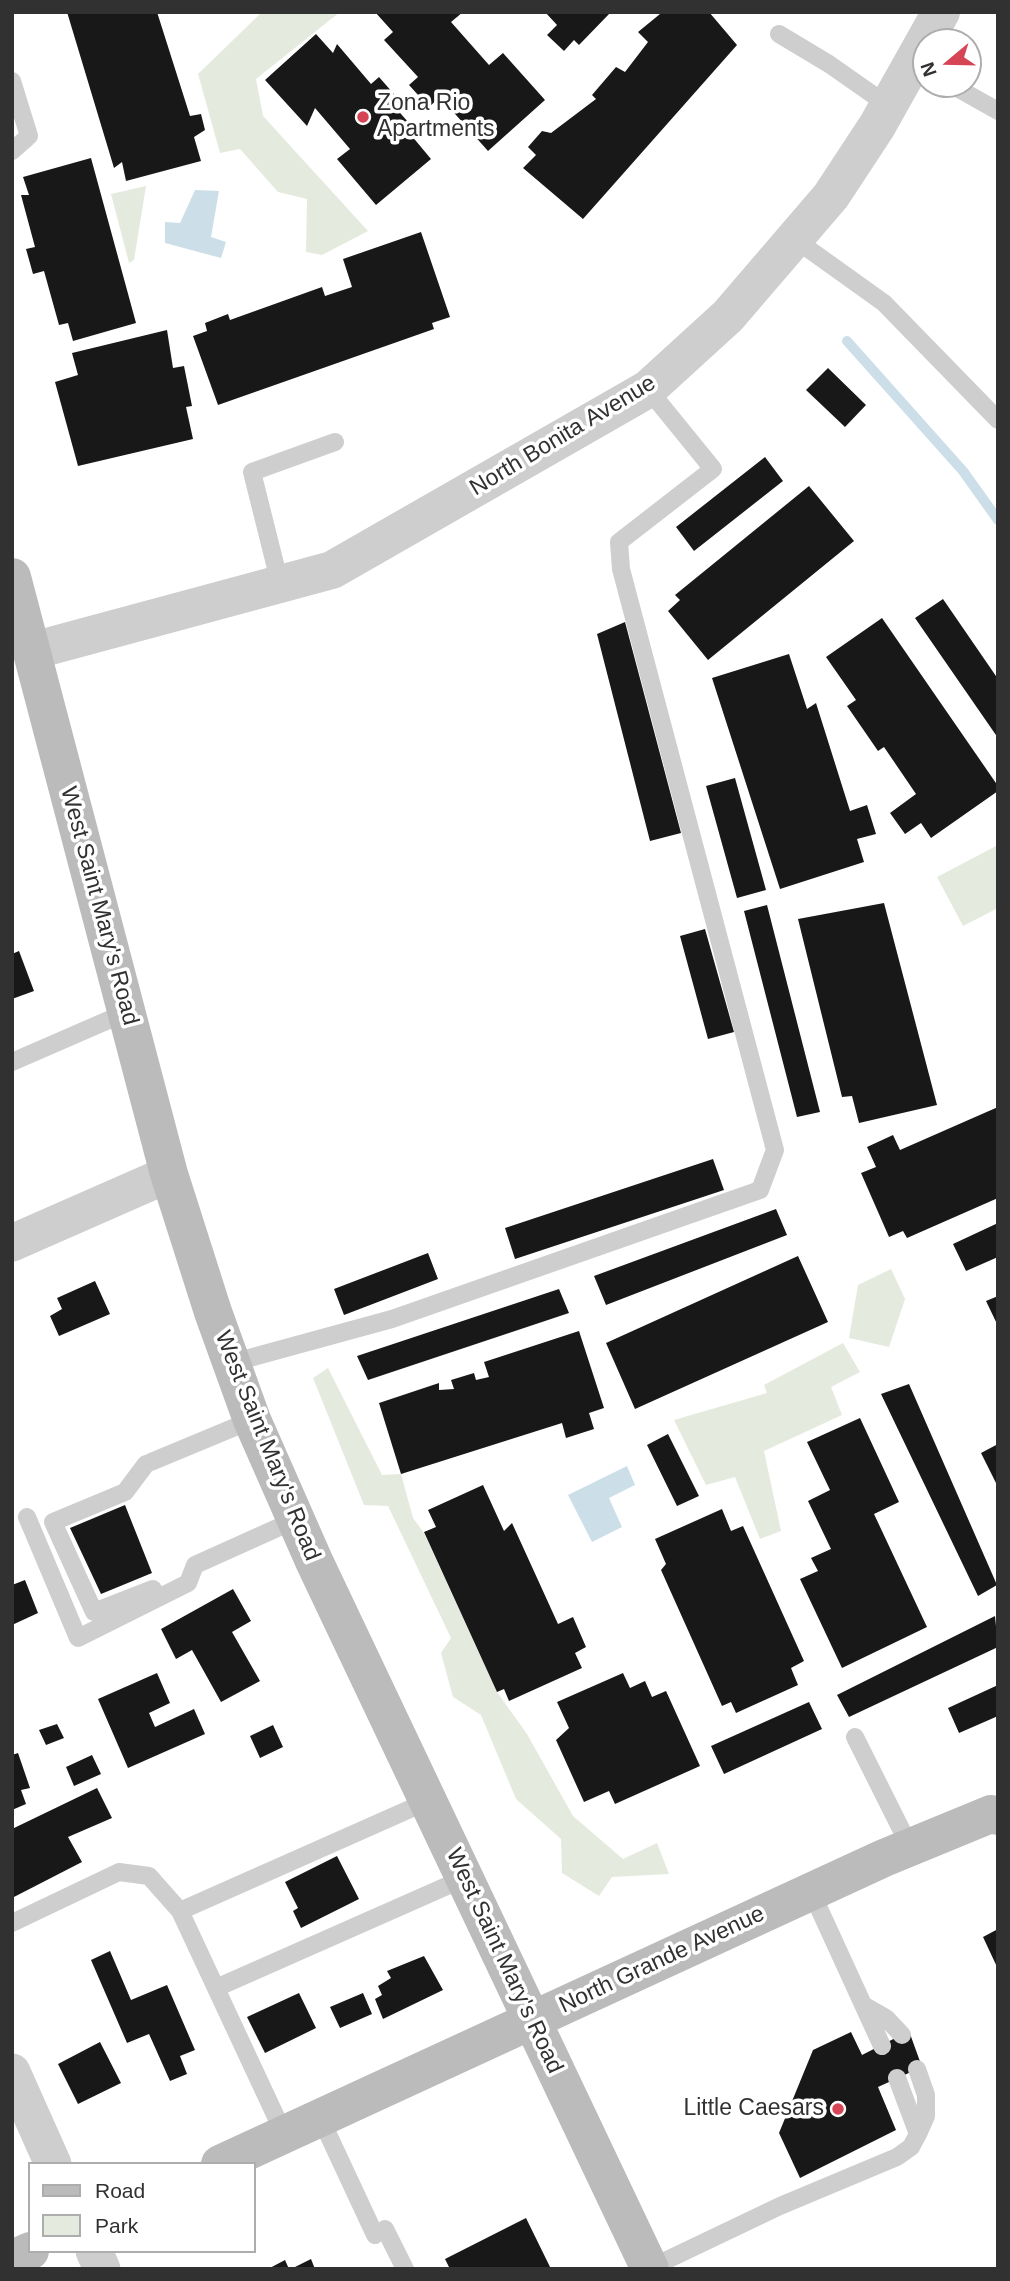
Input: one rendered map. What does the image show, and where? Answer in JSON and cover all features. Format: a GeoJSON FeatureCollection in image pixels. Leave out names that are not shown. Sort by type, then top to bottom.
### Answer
{"type":"FeatureCollection","features":[{"type":"Feature","properties":{"kind":"main road","name":"West Saint Mary's Road"},"geometry":{"type":"LineString","coordinates":[[12,576],[169,1174],[252,1420],[295,1520],[649,2268]]}},
{"type":"Feature","properties":{"kind":"main road","name":"North Grande Avenue"},"geometry":{"type":"LineString","coordinates":[[224,2162],[811,1891],[995,1810]]}},
{"type":"Feature","properties":{"kind":"main road"},"geometry":{"type":"LineString","coordinates":[[12,2259],[28,2252]]}},
{"type":"Feature","properties":{"kind":"street","name":"North Bonita Avenue"},"geometry":{"type":"LineString","coordinates":[[32,652],[332,570],[648,389],[728,316],[796,240],[831,196],[889,106],[912,76]]}},
{"type":"Feature","properties":{"kind":"street"},"geometry":{"type":"LineString","coordinates":[[12,1244],[169,1174]]}},
{"type":"Feature","properties":{"kind":"street"},"geometry":{"type":"LineString","coordinates":[[12,2073],[52,2162]]}},
{"type":"Feature","properties":{"kind":"street"},"geometry":{"type":"LineString","coordinates":[[95,2253],[102,2269]]}},
{"type":"Feature","properties":{"kind":"lane"},"geometry":{"type":"LineString","coordinates":[[779,34],[829,64],[889,106]]}},
{"type":"Feature","properties":{"kind":"lane"},"geometry":{"type":"LineString","coordinates":[[12,81],[20,134],[12,151]]}},
{"type":"Feature","properties":{"kind":"lane"},"geometry":{"type":"LineString","coordinates":[[975,98],[998,111]]}},
{"type":"Feature","properties":{"kind":"lane"},"geometry":{"type":"LineString","coordinates":[[796,240],[884,303],[998,421]]}},
{"type":"Feature","properties":{"kind":"lane"},"geometry":{"type":"LineString","coordinates":[[231,1363],[392,1319],[760,1190],[775,1150],[621,569],[619,542],[713,469],[648,389]]}},
{"type":"Feature","properties":{"kind":"lane"},"geometry":{"type":"LineString","coordinates":[[280,584],[252,472],[334,442]]}},
{"type":"Feature","properties":{"kind":"lane"},"geometry":{"type":"LineString","coordinates":[[12,1062],[127,1012]]}},
{"type":"Feature","properties":{"kind":"lane"},"geometry":{"type":"LineString","coordinates":[[183,1585],[166,1584],[94,1612],[53,1522],[125,1492],[149,1463],[252,1420]]}},
{"type":"Feature","properties":{"kind":"lane"},"geometry":{"type":"LineString","coordinates":[[27,1517],[78,1638],[188,1583],[195,1565],[295,1520]]}},
{"type":"Feature","properties":{"kind":"lane"},"geometry":{"type":"LineString","coordinates":[[855,1737],[909,1847]]}},
{"type":"Feature","properties":{"kind":"lane"},"geometry":{"type":"LineString","coordinates":[[180,1911],[428,1801]]}},
{"type":"Feature","properties":{"kind":"lane"},"geometry":{"type":"LineString","coordinates":[[12,1923],[119,1872],[149,1876],[180,1911],[284,2134]]}},
{"type":"Feature","properties":{"kind":"lane"},"geometry":{"type":"LineString","coordinates":[[216,1988],[465,1878]]}},
{"type":"Feature","properties":{"kind":"lane"},"geometry":{"type":"LineString","coordinates":[[811,1891],[882,2046]]}},
{"type":"Feature","properties":{"kind":"lane"},"geometry":{"type":"LineString","coordinates":[[865,2006],[886,2018],[902,2035]]}},
{"type":"Feature","properties":{"kind":"lane"},"geometry":{"type":"LineString","coordinates":[[649,2268],[780,2206],[897,2157],[911,2147],[926,2116],[926,2095],[917,2068]]}},
{"type":"Feature","properties":{"kind":"lane"},"geometry":{"type":"LineString","coordinates":[[897,2078],[918,2134]]}},
{"type":"Feature","properties":{"kind":"lane"},"geometry":{"type":"LineString","coordinates":[[320,2118],[380,2232],[405,2269]]}},
{"type":"Feature","properties":{"kind":"green space"},"geometry":{"type":"Polygon","coordinates":[[[262,12],[340,12],[256,79],[263,116],[368,231],[322,255],[306,252],[307,199],[278,192],[240,149],[220,153],[198,74],[262,12]]]}},
{"type":"Feature","properties":{"kind":"green space"},"geometry":{"type":"Polygon","coordinates":[[[146,186],[134,260],[129,263],[111,194],[146,186]]]}},
{"type":"Feature","properties":{"kind":"green space"},"geometry":{"type":"Polygon","coordinates":[[[998,845],[998,908],[963,926],[937,877],[998,845]]]}},
{"type":"Feature","properties":{"kind":"green space"},"geometry":{"type":"Polygon","coordinates":[[[891,1269],[905,1299],[889,1347],[849,1338],[858,1285],[891,1269]]]}},
{"type":"Feature","properties":{"kind":"green space"},"geometry":{"type":"Polygon","coordinates":[[[843,1343],[860,1372],[831,1387],[842,1415],[764,1451],[781,1531],[760,1539],[735,1477],[706,1485],[674,1420],[767,1393],[764,1385],[843,1343]]]}},
{"type":"Feature","properties":{"kind":"green space"},"geometry":{"type":"Polygon","coordinates":[[[328,1368],[382,1475],[401,1474],[413,1518],[424,1533],[497,1692],[527,1734],[573,1816],[623,1859],[657,1843],[669,1874],[612,1877],[599,1896],[562,1873],[561,1839],[516,1799],[481,1715],[453,1697],[441,1653],[451,1638],[388,1506],[364,1505],[313,1378],[328,1368]]]}},
{"type":"Feature","properties":{"kind":"shaded area"},"geometry":{"type":"Polygon","coordinates":[[[195,190],[219,191],[211,237],[226,242],[221,258],[165,243],[165,222],[180,223],[195,190]]]}},
{"type":"Feature","properties":{"kind":"shaded area"},"geometry":{"type":"Polygon","coordinates":[[[627,1466],[635,1485],[609,1498],[622,1527],[592,1542],[568,1495],[627,1466]]]}},
{"type":"Feature","properties":{"kind":"building"},"geometry":{"type":"Polygon","coordinates":[[[67,12],[157,12],[190,116],[201,114],[205,130],[194,137],[201,161],[126,181],[122,162],[114,168],[67,12]]]}},
{"type":"Feature","properties":{"kind":"building"},"geometry":{"type":"Polygon","coordinates":[[[375,12],[463,12],[451,22],[489,65],[503,53],[545,100],[488,151],[440,97],[429,107],[409,85],[418,77],[384,40],[393,32],[375,12]]]}},
{"type":"Feature","properties":{"kind":"building"},"geometry":{"type":"Polygon","coordinates":[[[545,12],[611,12],[579,45],[574,40],[564,51],[547,35],[557,25],[545,12]]]}},
{"type":"Feature","properties":{"kind":"building"},"geometry":{"type":"Polygon","coordinates":[[[657,12],[709,12],[737,45],[583,219],[523,168],[536,155],[528,147],[542,131],[551,133],[596,99],[592,95],[616,67],[625,72],[648,42],[638,32],[660,14],[657,12]]]}},
{"type":"Feature","properties":{"kind":"building","name":"Zona Rio Apartments"},"geometry":{"type":"Polygon","coordinates":[[[316,34],[333,53],[337,44],[371,84],[379,77],[400,101],[394,106],[416,131],[411,135],[431,159],[376,205],[337,159],[350,149],[315,108],[307,126],[265,80],[316,34]]]}},
{"type":"Feature","properties":{"kind":"building"},"geometry":{"type":"Polygon","coordinates":[[[91,158],[136,323],[73,341],[68,323],[59,325],[44,271],[33,274],[26,249],[35,247],[21,195],[29,195],[23,177],[91,158]]]}},
{"type":"Feature","properties":{"kind":"building"},"geometry":{"type":"Polygon","coordinates":[[[421,232],[450,317],[432,323],[434,329],[218,405],[193,336],[207,331],[205,323],[228,314],[230,320],[322,287],[325,296],[352,287],[343,259],[421,232]]]}},
{"type":"Feature","properties":{"kind":"building"},"geometry":{"type":"Polygon","coordinates":[[[167,330],[173,368],[184,366],[192,406],[186,407],[193,439],[78,466],[55,382],[78,375],[72,353],[167,330]]]}},
{"type":"Feature","properties":{"kind":"building"},"geometry":{"type":"Polygon","coordinates":[[[828,368],[866,405],[845,427],[806,390],[828,368]]]}},
{"type":"Feature","properties":{"kind":"building"},"geometry":{"type":"Polygon","coordinates":[[[765,457],[783,481],[694,551],[676,527],[765,457]]]}},
{"type":"Feature","properties":{"kind":"building"},"geometry":{"type":"Polygon","coordinates":[[[809,486],[854,541],[708,660],[668,611],[680,600],[675,595],[809,486]]]}},
{"type":"Feature","properties":{"kind":"building"},"geometry":{"type":"Polygon","coordinates":[[[943,599],[998,679],[998,738],[915,618],[943,599]]]}},
{"type":"Feature","properties":{"kind":"building"},"geometry":{"type":"Polygon","coordinates":[[[882,618],[998,786],[998,791],[931,838],[921,823],[905,834],[890,813],[916,794],[884,747],[878,751],[847,706],[856,700],[826,657],[882,618]]]}},
{"type":"Feature","properties":{"kind":"building"},"geometry":{"type":"Polygon","coordinates":[[[625,622],[681,833],[650,841],[597,634],[625,622]]]}},
{"type":"Feature","properties":{"kind":"building"},"geometry":{"type":"Polygon","coordinates":[[[789,654],[807,709],[816,703],[850,811],[867,805],[876,834],[857,839],[864,862],[780,889],[712,678],[789,654]]]}},
{"type":"Feature","properties":{"kind":"building"},"geometry":{"type":"Polygon","coordinates":[[[735,778],[766,890],[737,898],[706,786],[735,778]]]}},
{"type":"Feature","properties":{"kind":"building"},"geometry":{"type":"Polygon","coordinates":[[[884,903],[937,1105],[859,1123],[852,1096],[842,1097],[798,919],[884,903]]]}},
{"type":"Feature","properties":{"kind":"building"},"geometry":{"type":"Polygon","coordinates":[[[767,905],[820,1112],[797,1117],[744,911],[767,905]]]}},
{"type":"Feature","properties":{"kind":"building"},"geometry":{"type":"Polygon","coordinates":[[[705,929],[734,1032],[708,1039],[680,936],[705,929]]]}},
{"type":"Feature","properties":{"kind":"building"},"geometry":{"type":"Polygon","coordinates":[[[19,951],[34,991],[12,999],[12,954],[19,951]]]}},
{"type":"Feature","properties":{"kind":"building"},"geometry":{"type":"Polygon","coordinates":[[[998,1107],[998,1198],[907,1238],[903,1231],[889,1237],[861,1173],[876,1167],[867,1147],[893,1135],[900,1150],[998,1107]]]}},
{"type":"Feature","properties":{"kind":"building"},"geometry":{"type":"Polygon","coordinates":[[[713,1159],[724,1190],[515,1259],[505,1228],[713,1159]]]}},
{"type":"Feature","properties":{"kind":"building"},"geometry":{"type":"Polygon","coordinates":[[[776,1209],[787,1235],[606,1305],[594,1276],[776,1209]]]}},
{"type":"Feature","properties":{"kind":"building"},"geometry":{"type":"Polygon","coordinates":[[[998,1223],[998,1257],[966,1271],[953,1244],[998,1223]]]}},
{"type":"Feature","properties":{"kind":"building"},"geometry":{"type":"Polygon","coordinates":[[[428,1253],[438,1279],[344,1315],[334,1289],[428,1253]]]}},
{"type":"Feature","properties":{"kind":"building"},"geometry":{"type":"Polygon","coordinates":[[[798,1256],[828,1322],[635,1409],[606,1343],[798,1256]]]}},
{"type":"Feature","properties":{"kind":"building"},"geometry":{"type":"Polygon","coordinates":[[[95,1281],[110,1314],[59,1336],[50,1316],[62,1309],[57,1298],[95,1281]]]}},
{"type":"Feature","properties":{"kind":"building"},"geometry":{"type":"Polygon","coordinates":[[[559,1289],[569,1313],[368,1380],[357,1356],[559,1289]]]}},
{"type":"Feature","properties":{"kind":"building"},"geometry":{"type":"Polygon","coordinates":[[[998,1296],[998,1326],[986,1301],[998,1296]]]}},
{"type":"Feature","properties":{"kind":"building"},"geometry":{"type":"Polygon","coordinates":[[[579,1331],[604,1408],[589,1413],[594,1429],[566,1438],[562,1423],[401,1474],[379,1403],[439,1383],[439,1390],[454,1389],[451,1380],[474,1373],[476,1380],[489,1377],[484,1362],[579,1331]]]}},
{"type":"Feature","properties":{"kind":"building"},"geometry":{"type":"Polygon","coordinates":[[[909,1384],[997,1585],[978,1596],[881,1394],[909,1384]]]}},
{"type":"Feature","properties":{"kind":"building"},"geometry":{"type":"Polygon","coordinates":[[[860,1418],[899,1502],[874,1514],[927,1627],[842,1668],[800,1579],[818,1571],[811,1558],[831,1549],[808,1501],[830,1490],[807,1442],[860,1418]]]}},
{"type":"Feature","properties":{"kind":"building"},"geometry":{"type":"Polygon","coordinates":[[[668,1434],[699,1496],[677,1506],[647,1445],[668,1434]]]}},
{"type":"Feature","properties":{"kind":"building"},"geometry":{"type":"Polygon","coordinates":[[[998,1444],[998,1487],[981,1453],[998,1444]]]}},
{"type":"Feature","properties":{"kind":"building"},"geometry":{"type":"Polygon","coordinates":[[[483,1485],[504,1531],[512,1523],[558,1624],[573,1617],[586,1647],[575,1653],[582,1668],[509,1701],[504,1689],[497,1692],[424,1532],[436,1527],[428,1510],[483,1485]]]}},
{"type":"Feature","properties":{"kind":"building"},"geometry":{"type":"Polygon","coordinates":[[[125,1505],[152,1573],[101,1594],[70,1528],[125,1505]]]}},
{"type":"Feature","properties":{"kind":"building"},"geometry":{"type":"Polygon","coordinates":[[[722,1509],[731,1531],[743,1526],[804,1661],[791,1668],[798,1685],[736,1713],[731,1702],[722,1706],[661,1570],[666,1564],[655,1539],[722,1509]]]}},
{"type":"Feature","properties":{"kind":"building"},"geometry":{"type":"Polygon","coordinates":[[[25,1580],[38,1613],[12,1625],[12,1585],[25,1580]]]}},
{"type":"Feature","properties":{"kind":"building"},"geometry":{"type":"Polygon","coordinates":[[[233,1589],[251,1621],[232,1632],[260,1681],[221,1702],[192,1650],[176,1659],[161,1629],[233,1589]]]}},
{"type":"Feature","properties":{"kind":"building"},"geometry":{"type":"Polygon","coordinates":[[[995,1616],[998,1647],[849,1717],[837,1695],[995,1616]]]}},
{"type":"Feature","properties":{"kind":"building"},"geometry":{"type":"Polygon","coordinates":[[[157,1673],[170,1703],[149,1713],[155,1727],[194,1709],[205,1734],[128,1768],[98,1699],[157,1673]]]}},
{"type":"Feature","properties":{"kind":"building"},"geometry":{"type":"Polygon","coordinates":[[[623,1673],[630,1688],[645,1681],[652,1697],[666,1691],[700,1766],[615,1804],[609,1791],[584,1802],[556,1740],[569,1728],[557,1702],[623,1673]]]}},
{"type":"Feature","properties":{"kind":"building"},"geometry":{"type":"Polygon","coordinates":[[[998,1685],[998,1716],[959,1733],[948,1708],[998,1685]]]}},
{"type":"Feature","properties":{"kind":"building"},"geometry":{"type":"Polygon","coordinates":[[[809,1702],[822,1729],[724,1774],[711,1746],[809,1702]]]}},
{"type":"Feature","properties":{"kind":"building"},"geometry":{"type":"Polygon","coordinates":[[[57,1724],[64,1738],[46,1745],[39,1730],[57,1724]]]}},
{"type":"Feature","properties":{"kind":"building"},"geometry":{"type":"Polygon","coordinates":[[[273,1725],[283,1747],[260,1758],[250,1736],[273,1725]]]}},
{"type":"Feature","properties":{"kind":"building"},"geometry":{"type":"Polygon","coordinates":[[[18,1753],[30,1788],[21,1790],[26,1804],[12,1810],[12,1755],[18,1753]]]}},
{"type":"Feature","properties":{"kind":"building"},"geometry":{"type":"Polygon","coordinates":[[[92,1755],[101,1774],[74,1786],[66,1767],[92,1755]]]}},
{"type":"Feature","properties":{"kind":"building"},"geometry":{"type":"Polygon","coordinates":[[[97,1788],[112,1818],[68,1837],[82,1862],[12,1898],[12,1829],[97,1788]]]}},
{"type":"Feature","properties":{"kind":"building"},"geometry":{"type":"Polygon","coordinates":[[[337,1856],[359,1899],[301,1928],[293,1911],[298,1908],[285,1882],[337,1856]]]}},
{"type":"Feature","properties":{"kind":"building"},"geometry":{"type":"Polygon","coordinates":[[[998,1929],[998,1969],[983,1937],[998,1929]]]}},
{"type":"Feature","properties":{"kind":"building"},"geometry":{"type":"Polygon","coordinates":[[[110,1951],[131,2000],[167,1985],[195,2050],[180,2056],[187,2074],[170,2081],[149,2034],[127,2043],[91,1960],[110,1951]]]}},
{"type":"Feature","properties":{"kind":"building"},"geometry":{"type":"Polygon","coordinates":[[[424,1956],[443,1990],[383,2019],[375,1999],[382,1995],[378,1986],[391,1978],[387,1971],[424,1956]]]}},
{"type":"Feature","properties":{"kind":"building"},"geometry":{"type":"Polygon","coordinates":[[[299,1993],[316,2028],[265,2053],[247,2017],[299,1993]]]}},
{"type":"Feature","properties":{"kind":"building"},"geometry":{"type":"Polygon","coordinates":[[[363,1993],[372,2014],[340,2028],[330,2007],[363,1993]]]}},
{"type":"Feature","properties":{"kind":"building","name":"Little Caesars"},"geometry":{"type":"Polygon","coordinates":[[[909,2031],[922,2067],[878,2087],[896,2130],[800,2178],[779,2133],[813,2050],[851,2032],[862,2055],[909,2031]]]}},
{"type":"Feature","properties":{"kind":"building"},"geometry":{"type":"Polygon","coordinates":[[[100,2042],[121,2083],[78,2104],[58,2064],[100,2042]]]}},
{"type":"Feature","properties":{"kind":"building"},"geometry":{"type":"Polygon","coordinates":[[[526,2218],[551,2269],[450,2269],[445,2259],[526,2218]]]}},
{"type":"Feature","properties":{"kind":"building"},"geometry":{"type":"Polygon","coordinates":[[[311,2259],[315,2269],[291,2269],[311,2259]]]}},
{"type":"Feature","properties":{"kind":"building"},"geometry":{"type":"Polygon","coordinates":[[[285,2260],[289,2269],[268,2269],[285,2260]]]}},
{"type":"Feature","properties":{"kind":"waterway"},"geometry":{"type":"LineString","coordinates":[[847,341],[963,471],[998,520]]}},
{"type":"Feature","properties":{"kind":"place","name":"Zona Rio Apartments"},"geometry":{"type":"Point","coordinates":[363,117]}},
{"type":"Feature","properties":{"kind":"place","name":"Little Caesars"},"geometry":{"type":"Point","coordinates":[838,2109]}}]}
